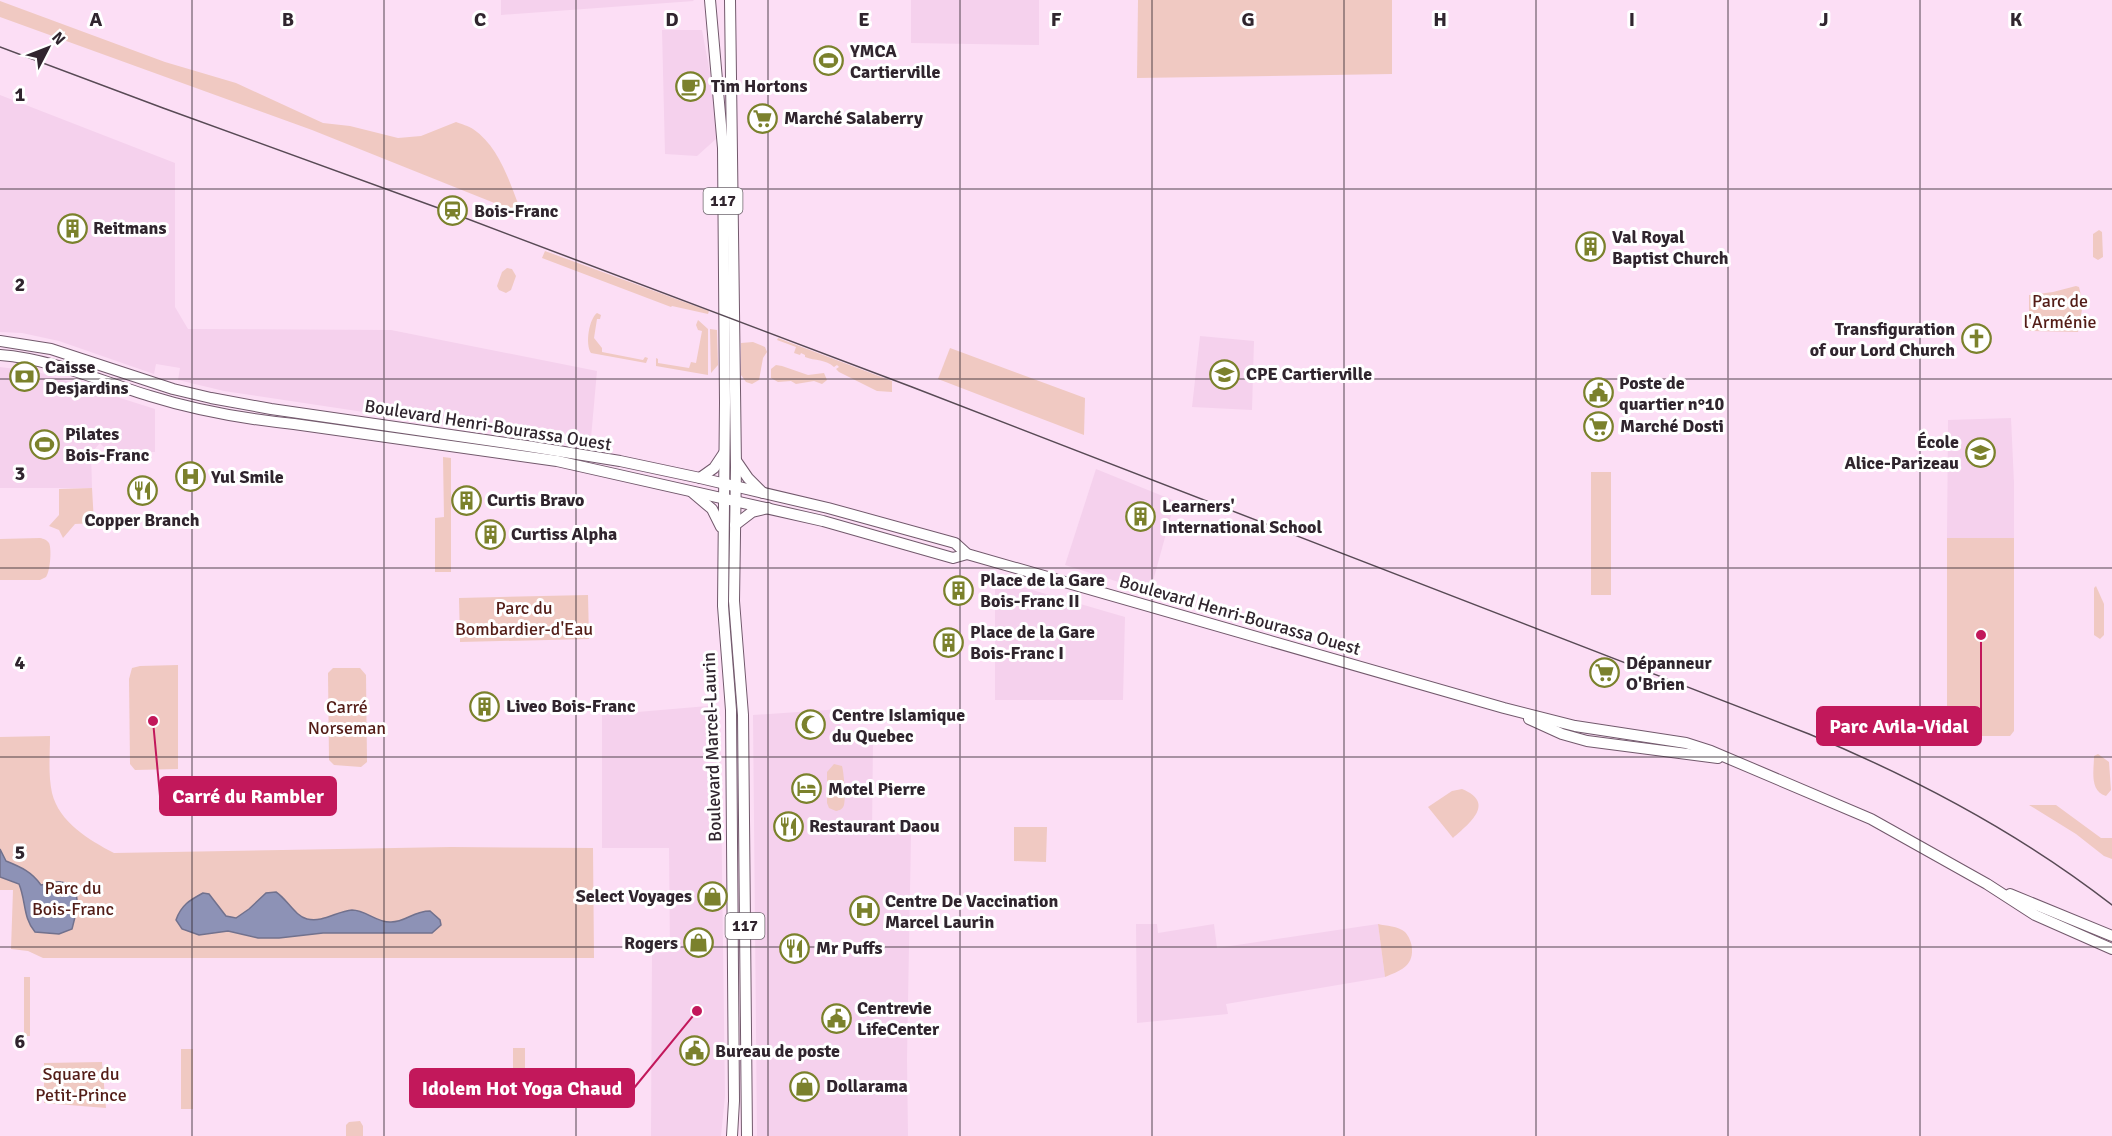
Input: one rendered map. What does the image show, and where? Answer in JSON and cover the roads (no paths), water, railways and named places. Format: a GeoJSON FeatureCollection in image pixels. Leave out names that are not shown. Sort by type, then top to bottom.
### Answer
{"type":"FeatureCollection","features":[{"type":"Feature","properties":{"kind":"main road","name":"117"},"geometry":{"type":"LineString","coordinates":[[710,0],[723,148],[729,323]]}},
{"type":"Feature","properties":{"kind":"main road","name":"117"},"geometry":{"type":"LineString","coordinates":[[729,323],[730,0]]}},
{"type":"Feature","properties":{"kind":"main road","name":"Boulevard Marcel-Laurin"},"geometry":{"type":"LineString","coordinates":[[729,323],[724,483],[735,525],[734,608],[743,715],[747,1136]]}},
{"type":"Feature","properties":{"kind":"main road","name":"Boulevard Marcel-Laurin"},"geometry":{"type":"LineString","coordinates":[[729,323],[736,487],[729,499],[723,533],[723,613],[731,710],[734,1082],[732,1136]]}},
{"type":"Feature","properties":{"kind":"main road","name":"Boulevard Henri-Bourassa Ouest"},"geometry":{"type":"LineString","coordinates":[[0,341],[51,349],[173,389],[230,402],[577,453],[724,483],[955,543],[967,554],[1504,708],[1575,726],[1686,743],[1865,816],[1987,884],[2035,915],[2112,949]]}},
{"type":"Feature","properties":{"kind":"main road","name":"Boulevard Henri-Bourassa Ouest"},"geometry":{"type":"LineString","coordinates":[[0,355],[53,364],[153,397],[225,415],[547,459],[768,508],[952,558],[967,554]]}},
{"type":"Feature","properties":{"kind":"main road"},"geometry":{"type":"LineString","coordinates":[[700,478],[714,468],[724,453]]}},
{"type":"Feature","properties":{"kind":"main road"},"geometry":{"type":"LineString","coordinates":[[736,460],[748,478],[764,493]]}},
{"type":"Feature","properties":{"kind":"main road"},"geometry":{"type":"LineString","coordinates":[[691,491],[712,509],[723,533]]}},
{"type":"Feature","properties":{"kind":"main road"},"geometry":{"type":"LineString","coordinates":[[735,525],[752,512],[768,508]]}},
{"type":"Feature","properties":{"kind":"main road","name":"Boulevard Henri-Bourassa Ouest"},"geometry":{"type":"LineString","coordinates":[[1987,884],[2112,936]]}},
{"type":"Feature","properties":{"kind":"water"},"geometry":{"type":"Polygon","coordinates":[[[0,849],[6,861],[26,870],[41,885],[61,882],[73,888],[77,901],[72,929],[59,934],[35,932],[28,921],[19,884],[0,877],[0,849]]]}},
{"type":"Feature","properties":{"kind":"water"},"geometry":{"type":"Polygon","coordinates":[[[276,892],[299,915],[307,919],[324,918],[352,910],[381,921],[391,922],[430,911],[440,920],[441,925],[432,933],[323,933],[258,938],[228,931],[199,935],[182,929],[176,920],[180,910],[186,904],[203,893],[209,894],[226,916],[236,918],[266,893],[276,892]]]}},
{"type":"Feature","properties":{"kind":"tram line"},"geometry":{"type":"LineString","coordinates":[[0,47],[452,213],[912,387],[1809,734],[1888,769],[1966,809],[2041,855],[2112,905]]}},
{"type":"Feature","properties":{"kind":"place","name":"YMCA Cartierville"},"geometry":{"type":"Point","coordinates":[829,61]}},
{"type":"Feature","properties":{"kind":"place","name":"Tim Hortons"},"geometry":{"type":"Point","coordinates":[690,86]}},
{"type":"Feature","properties":{"kind":"place","name":"Marché Salaberry"},"geometry":{"type":"Point","coordinates":[763,118]}},
{"type":"Feature","properties":{"kind":"place","name":"Bois-Franc"},"geometry":{"type":"Point","coordinates":[453,211]}},
{"type":"Feature","properties":{"kind":"place","name":"Reitmans"},"geometry":{"type":"Point","coordinates":[72,228]}},
{"type":"Feature","properties":{"kind":"place","name":"Val Royal Baptist Church"},"geometry":{"type":"Point","coordinates":[1591,247]}},
{"type":"Feature","properties":{"kind":"place","name":"Transfiguration of our Lord Church"},"geometry":{"type":"Point","coordinates":[1976,339]}},
{"type":"Feature","properties":{"kind":"place","name":"CPE Cartierville"},"geometry":{"type":"Point","coordinates":[1225,374]}},
{"type":"Feature","properties":{"kind":"place","name":"Caisse Desjardins"},"geometry":{"type":"Point","coordinates":[24,377]}},
{"type":"Feature","properties":{"kind":"place","name":"Poste de quartier n°10"},"geometry":{"type":"Point","coordinates":[1598,393]}},
{"type":"Feature","properties":{"kind":"place","name":"Marché Dosti"},"geometry":{"type":"Point","coordinates":[1599,426]}},
{"type":"Feature","properties":{"kind":"place","name":"Pilates Bois-Franc"},"geometry":{"type":"Point","coordinates":[44,444]}},
{"type":"Feature","properties":{"kind":"place","name":"École Alice-Parizeau"},"geometry":{"type":"Point","coordinates":[1980,452]}},
{"type":"Feature","properties":{"kind":"place","name":"Yul Smile"},"geometry":{"type":"Point","coordinates":[190,477]}},
{"type":"Feature","properties":{"kind":"place","name":"Copper Branch"},"geometry":{"type":"Point","coordinates":[142,491]}},
{"type":"Feature","properties":{"kind":"place","name":"Curtis Bravo"},"geometry":{"type":"Point","coordinates":[466,500]}},
{"type":"Feature","properties":{"kind":"place","name":"Learners' International School"},"geometry":{"type":"Point","coordinates":[1141,516]}},
{"type":"Feature","properties":{"kind":"place","name":"Curtiss Alpha"},"geometry":{"type":"Point","coordinates":[490,534]}},
{"type":"Feature","properties":{"kind":"place","name":"Place de la Gare Bois-Franc II"},"geometry":{"type":"Point","coordinates":[959,590]}},
{"type":"Feature","properties":{"kind":"place","name":"Parc Avila-Vidal"},"geometry":{"type":"Point","coordinates":[1981,635]}},
{"type":"Feature","properties":{"kind":"place","name":"Place de la Gare Bois-Franc I"},"geometry":{"type":"Point","coordinates":[949,642]}},
{"type":"Feature","properties":{"kind":"place","name":"Dépanneur O'Brien"},"geometry":{"type":"Point","coordinates":[1605,673]}},
{"type":"Feature","properties":{"kind":"place","name":"Liveo Bois-Franc"},"geometry":{"type":"Point","coordinates":[485,706]}},
{"type":"Feature","properties":{"kind":"place","name":"Carré du Rambler"},"geometry":{"type":"Point","coordinates":[153,721]}},
{"type":"Feature","properties":{"kind":"place","name":"Centre Islamique du Quebec"},"geometry":{"type":"Point","coordinates":[811,725]}},
{"type":"Feature","properties":{"kind":"place","name":"Motel Pierre"},"geometry":{"type":"Point","coordinates":[807,789]}},
{"type":"Feature","properties":{"kind":"place","name":"Restaurant Daou"},"geometry":{"type":"Point","coordinates":[788,826]}},
{"type":"Feature","properties":{"kind":"place","name":"Select Voyages"},"geometry":{"type":"Point","coordinates":[713,896]}},
{"type":"Feature","properties":{"kind":"place","name":"Centre De Vaccination Marcel Laurin"},"geometry":{"type":"Point","coordinates":[864,911]}},
{"type":"Feature","properties":{"kind":"place","name":"Rogers"},"geometry":{"type":"Point","coordinates":[699,943]}},
{"type":"Feature","properties":{"kind":"place","name":"Mr Puffs"},"geometry":{"type":"Point","coordinates":[795,948]}},
{"type":"Feature","properties":{"kind":"place","name":"Idolem Hot Yoga Chaud"},"geometry":{"type":"Point","coordinates":[697,1011]}},
{"type":"Feature","properties":{"kind":"place","name":"Centrevie LifeCenter"},"geometry":{"type":"Point","coordinates":[836,1018]}},
{"type":"Feature","properties":{"kind":"place","name":"Bureau de poste"},"geometry":{"type":"Point","coordinates":[694,1051]}},
{"type":"Feature","properties":{"kind":"place","name":"Dollarama"},"geometry":{"type":"Point","coordinates":[805,1086]}},
{"type":"Feature","properties":{"kind":"park label","name":"Parc de l'Arménie"},"geometry":{"type":"Point","coordinates":[2060,311]}},
{"type":"Feature","properties":{"kind":"park label","name":"Parc du Bombardier-d'Eau"},"geometry":{"type":"Point","coordinates":[524,618]}},
{"type":"Feature","properties":{"kind":"park label","name":"Carré Norseman"},"geometry":{"type":"Point","coordinates":[347,717]}},
{"type":"Feature","properties":{"kind":"park label","name":"Parc du Bois-Franc"},"geometry":{"type":"Point","coordinates":[73,898]}},
{"type":"Feature","properties":{"kind":"park label","name":"Square du Petit-Prince"},"geometry":{"type":"Point","coordinates":[81,1084]}}]}
